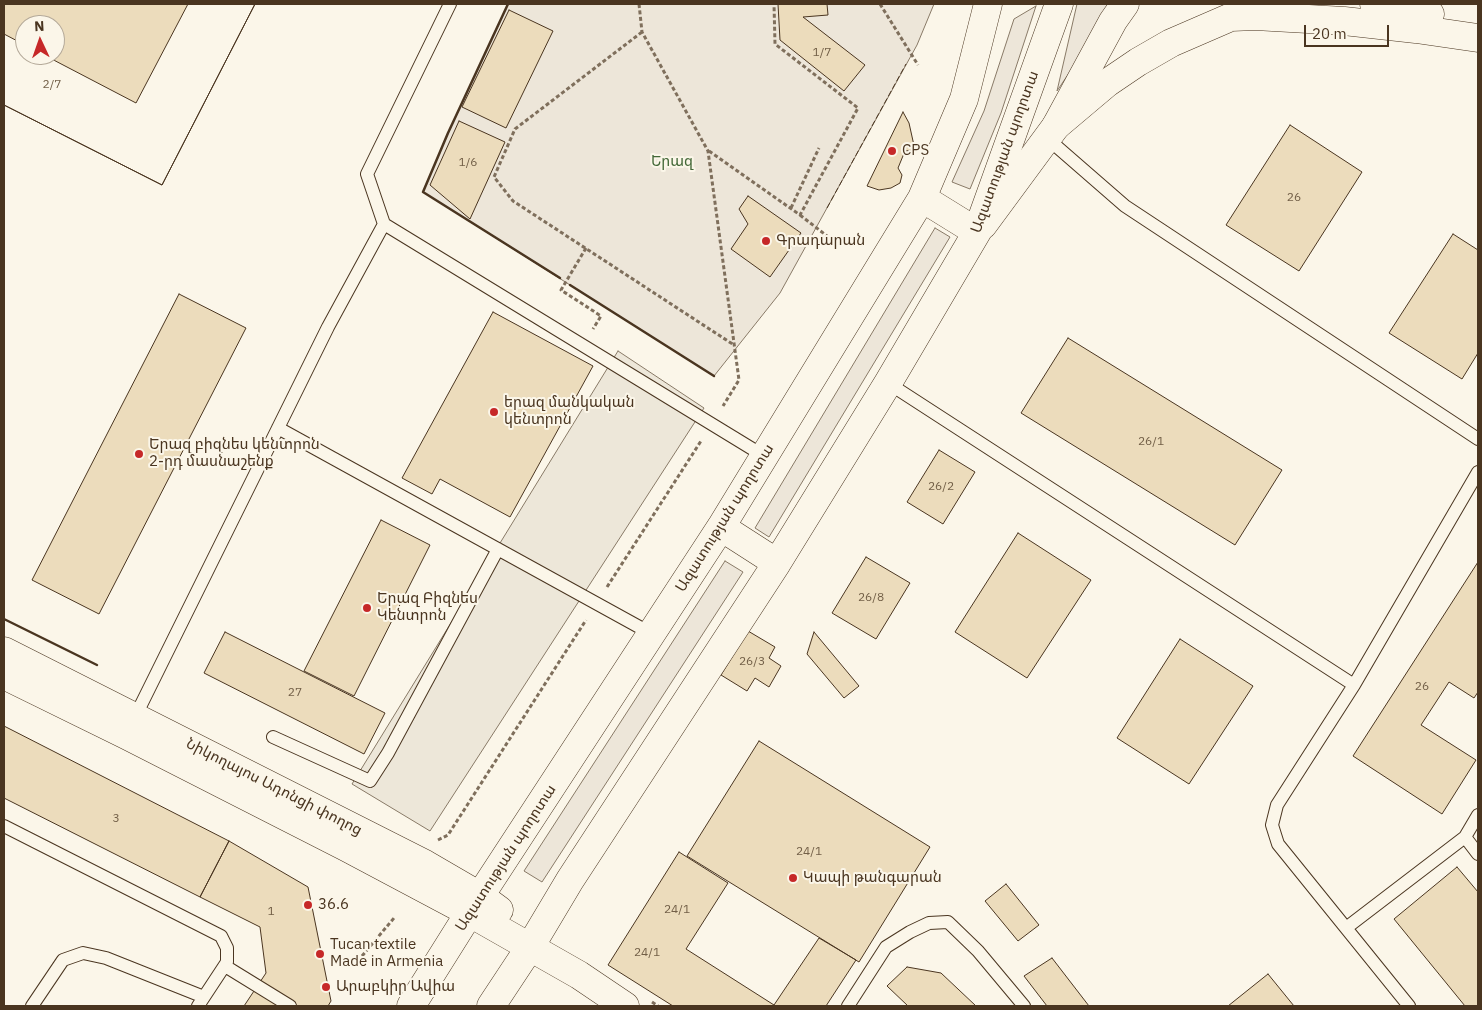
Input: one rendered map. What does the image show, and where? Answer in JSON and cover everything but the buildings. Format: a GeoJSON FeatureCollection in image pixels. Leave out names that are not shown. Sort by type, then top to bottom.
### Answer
{"type":"FeatureCollection","features":[{"type":"Feature","properties":{"kind":"main road","name":"Ազատության պողոտա"},"geometry":{"type":"LineString","coordinates":[[411,1006],[720,527],[922,198],[964,99],[988,4]]}},
{"type":"Feature","properties":{"kind":"main road","name":"Ազատության պողոտա"},"geometry":{"type":"LineString","coordinates":[[491,1006],[533,942],[575,872],[777,563],[888,383],[977,232],[1059,4]]}},
{"type":"Feature","properties":{"kind":"main road"},"geometry":{"type":"LineString","coordinates":[[922,198],[977,232],[1052,132],[1113,21],[1125,4]]}},
{"type":"Feature","properties":{"kind":"main road"},"geometry":{"type":"LineString","coordinates":[[1374,4],[1478,22]]}},
{"type":"Feature","properties":{"kind":"main road"},"geometry":{"type":"LineString","coordinates":[[1052,132],[1107,83],[1138,62],[1171,44],[1231,17],[1254,16],[1344,21],[1478,38]]}},
{"type":"Feature","properties":{"kind":"main road"},"geometry":{"type":"LineString","coordinates":[[720,527],[777,563]]}},
{"type":"Feature","properties":{"kind":"main road","name":"Նիկողայոս Ադոնցի փողոց"},"geometry":{"type":"LineString","coordinates":[[4,651],[131,726]]}},
{"type":"Feature","properties":{"kind":"main road","name":"Նիկողայոս Ադոնցի փողոց"},"geometry":{"type":"LineString","coordinates":[[4,675],[131,726],[425,864],[475,905],[533,942],[625,1006]]}},
{"type":"Feature","properties":{"kind":"lane"},"geometry":{"type":"LineString","coordinates":[[450,4],[367,174],[384,224],[764,456]]}},
{"type":"Feature","properties":{"kind":"lane"},"geometry":{"type":"LineString","coordinates":[[1052,132],[1125,206],[1478,439]]}},
{"type":"Feature","properties":{"kind":"lane"},"geometry":{"type":"LineString","coordinates":[[131,726],[328,327],[384,224]]}},
{"type":"Feature","properties":{"kind":"lane"},"geometry":{"type":"LineString","coordinates":[[888,383],[1354,685]]}},
{"type":"Feature","properties":{"kind":"lane"},"geometry":{"type":"LineString","coordinates":[[278,428],[652,634]]}},
{"type":"Feature","properties":{"kind":"lane"},"geometry":{"type":"LineString","coordinates":[[1409,1006],[1278,844],[1272,825],[1277,805],[1354,685],[1478,472]]}},
{"type":"Feature","properties":{"kind":"lane"},"geometry":{"type":"LineString","coordinates":[[273,737],[370,781],[388,753],[498,549]]}},
{"type":"Feature","properties":{"kind":"lane"},"geometry":{"type":"LineString","coordinates":[[1346,928],[1465,837],[1478,815]]}},
{"type":"Feature","properties":{"kind":"lane"},"geometry":{"type":"LineString","coordinates":[[4,826],[221,936],[227,948],[227,962],[201,1002],[106,958],[83,953],[63,960],[32,1006]]}},
{"type":"Feature","properties":{"kind":"lane"},"geometry":{"type":"LineString","coordinates":[[1465,837],[1478,854]]}},
{"type":"Feature","properties":{"kind":"lane"},"geometry":{"type":"LineString","coordinates":[[848,1006],[886,947],[929,923],[948,922],[978,952],[1024,1006]]}},
{"type":"Feature","properties":{"kind":"lane"},"geometry":{"type":"LineString","coordinates":[[225,966],[290,1006]]}},
{"type":"Feature","properties":{"kind":"path"},"geometry":{"type":"LineString","coordinates":[[638,4],[642,32],[708,151],[739,380]]}},
{"type":"Feature","properties":{"kind":"path"},"geometry":{"type":"LineString","coordinates":[[774,4],[775,44],[858,108],[800,215]]}},
{"type":"Feature","properties":{"kind":"path"},"geometry":{"type":"LineString","coordinates":[[880,4],[918,65]]}},
{"type":"Feature","properties":{"kind":"path"},"geometry":{"type":"LineString","coordinates":[[642,32],[515,129],[494,177],[513,201],[734,345]]}},
{"type":"Feature","properties":{"kind":"path"},"geometry":{"type":"LineString","coordinates":[[791,208],[819,148]]}},
{"type":"Feature","properties":{"kind":"path"},"geometry":{"type":"LineString","coordinates":[[708,151],[828,236]]}},
{"type":"Feature","properties":{"kind":"path"},"geometry":{"type":"LineString","coordinates":[[586,248],[561,290],[601,316]]}},
{"type":"Feature","properties":{"kind":"path"},"geometry":{"type":"LineString","coordinates":[[362,956],[394,918]]}},
{"type":"Feature","properties":{"kind":"green space","name":"Երազ"},"geometry":{"type":"Polygon","coordinates":[[[508,4],[934,4],[917,45],[780,293],[714,376],[423,192],[448,133],[508,4]]]}},
{"type":"Feature","properties":{"kind":"green space"},"geometry":{"type":"Polygon","coordinates":[[[1077,4],[1113,4],[1108,15],[1057,91],[1077,4]]]}},
{"type":"Feature","properties":{"kind":"green space"},"geometry":{"type":"Polygon","coordinates":[[[1036,6],[1001,113],[970,189],[952,182],[984,111],[1014,19],[1036,6]]]}},
{"type":"Feature","properties":{"kind":"green space"},"geometry":{"type":"Polygon","coordinates":[[[935,228],[950,237],[769,537],[755,528],[935,228]]]}},
{"type":"Feature","properties":{"kind":"green space"},"geometry":{"type":"Polygon","coordinates":[[[725,561],[743,572],[542,882],[524,871],[725,561]]]}},
{"type":"Feature","properties":{"kind":"shaded area"},"geometry":{"type":"Polygon","coordinates":[[[618,351],[704,408],[430,831],[352,784],[618,351]]]}},
{"type":"Feature","properties":{"kind":"fence"},"geometry":{"type":"LineString","coordinates":[[827,208],[906,64]]}},
{"type":"Feature","properties":{"kind":"wall"},"geometry":{"type":"LineString","coordinates":[[508,4],[448,133],[423,192],[560,278]]}},
{"type":"Feature","properties":{"kind":"wall"},"geometry":{"type":"LineString","coordinates":[[570,285],[714,376]]}},
{"type":"Feature","properties":{"kind":"wall"},"geometry":{"type":"LineString","coordinates":[[4,619],[97,665]]}},
{"type":"Feature","properties":{"kind":"place","name":"CPS"},"geometry":{"type":"Point","coordinates":[892,151]}},
{"type":"Feature","properties":{"kind":"place","name":"Գրադարան"},"geometry":{"type":"Point","coordinates":[766,241]}},
{"type":"Feature","properties":{"kind":"place","name":"երազ մանկական կենտրոն"},"geometry":{"type":"Point","coordinates":[494,412]}},
{"type":"Feature","properties":{"kind":"place","name":"Երազ բիզնես կենտրոն 2-րդ մասնաշենք"},"geometry":{"type":"Point","coordinates":[139,454]}},
{"type":"Feature","properties":{"kind":"place","name":"Երազ Բիզնես Կենտրոն"},"geometry":{"type":"Point","coordinates":[367,608]}},
{"type":"Feature","properties":{"kind":"place","name":"Կապի թանգարան"},"geometry":{"type":"Point","coordinates":[793,878]}},
{"type":"Feature","properties":{"kind":"place","name":"36.6"},"geometry":{"type":"Point","coordinates":[308,905]}},
{"type":"Feature","properties":{"kind":"place","name":"Tucan textile Made in Armenia"},"geometry":{"type":"Point","coordinates":[320,954]}},
{"type":"Feature","properties":{"kind":"place","name":"Արաբկիր Ավիա"},"geometry":{"type":"Point","coordinates":[326,987]}}]}
